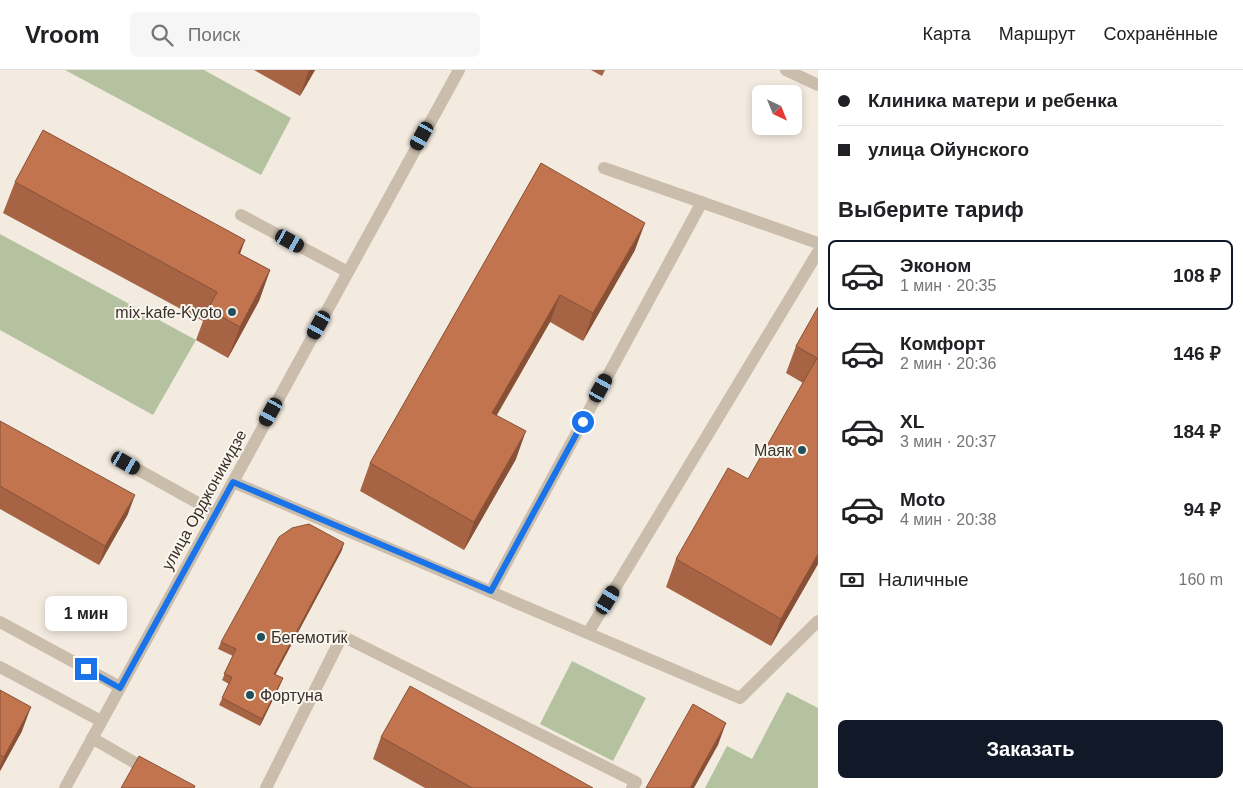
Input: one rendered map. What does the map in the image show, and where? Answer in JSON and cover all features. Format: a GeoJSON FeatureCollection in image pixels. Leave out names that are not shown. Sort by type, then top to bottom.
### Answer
{"type":"FeatureCollection","features":[{"type":"Feature","properties":{"kind":"street"},"geometry":{"type":"LineString","coordinates":[[786,70],[818,85]]}},
{"type":"Feature","properties":{"kind":"street","name":"улица Орджоникидзе"},"geometry":{"type":"LineString","coordinates":[[65,788],[348,272],[455,72]]}},
{"type":"Feature","properties":{"kind":"street"},"geometry":{"type":"LineString","coordinates":[[604,168],[818,243]]}},
{"type":"Feature","properties":{"kind":"street"},"geometry":{"type":"LineString","coordinates":[[491,591],[702,202]]}},
{"type":"Feature","properties":{"kind":"street"},"geometry":{"type":"LineString","coordinates":[[241,215],[348,272]]}},
{"type":"Feature","properties":{"kind":"street"},"geometry":{"type":"LineString","coordinates":[[588,633],[818,252]]}},
{"type":"Feature","properties":{"kind":"street"},"geometry":{"type":"LineString","coordinates":[[126,463],[216,513]]}},
{"type":"Feature","properties":{"kind":"street"},"geometry":{"type":"LineString","coordinates":[[233,482],[740,698],[818,621]]}},
{"type":"Feature","properties":{"kind":"street"},"geometry":{"type":"LineString","coordinates":[[0,622],[120,688]]}},
{"type":"Feature","properties":{"kind":"street"},"geometry":{"type":"LineString","coordinates":[[266,788],[342,636],[636,782],[632,788]]}},
{"type":"Feature","properties":{"kind":"street"},"geometry":{"type":"LineString","coordinates":[[0,667],[102,721]]}},
{"type":"Feature","properties":{"kind":"street"},"geometry":{"type":"LineString","coordinates":[[92,738],[157,776]]}},
{"type":"Feature","properties":{"kind":"green space"},"geometry":{"type":"Polygon","coordinates":[[[65,70],[204,70],[291,118],[261,175],[65,70]]]}},
{"type":"Feature","properties":{"kind":"green space"},"geometry":{"type":"Polygon","coordinates":[[[0,234],[196,340],[153,415],[0,330],[0,234]]]}},
{"type":"Feature","properties":{"kind":"green space"},"geometry":{"type":"Polygon","coordinates":[[[572,661],[646,698],[613,761],[540,724],[572,661]]]}},
{"type":"Feature","properties":{"kind":"green space"},"geometry":{"type":"Polygon","coordinates":[[[787,692],[818,708],[818,788],[705,788],[727,746],[752,759],[787,692]]]}},
{"type":"Feature","properties":{"kind":"building"},"geometry":{"type":"Polygon","coordinates":[[[43,130],[245,240],[238,253],[270,270],[240,327],[208,309],[217,292],[15,182],[43,130]]]}},
{"type":"Feature","properties":{"kind":"building"},"geometry":{"type":"Polygon","coordinates":[[[541,163],[645,223],[593,313],[560,295],[492,413],[526,431],[474,522],[370,463],[541,163]]]}},
{"type":"Feature","properties":{"kind":"building"},"geometry":{"type":"Polygon","coordinates":[[[818,307],[818,554],[781,619],[676,559],[728,468],[748,479],[817,358],[796,346],[818,307]]]}},
{"type":"Feature","properties":{"kind":"building"},"geometry":{"type":"Polygon","coordinates":[[[0,421],[135,495],[105,546],[0,486],[0,421]]]}},
{"type":"Feature","properties":{"kind":"building"},"geometry":{"type":"Polygon","coordinates":[[[309,524],[344,543],[274,674],[283,678],[262,719],[222,698],[232,677],[224,674],[236,649],[221,642],[279,537],[292,528],[309,524]]]}},
{"type":"Feature","properties":{"kind":"building"},"geometry":{"type":"Polygon","coordinates":[[[410,686],[593,788],[472,788],[381,737],[410,686]]]}},
{"type":"Feature","properties":{"kind":"building"},"geometry":{"type":"Polygon","coordinates":[[[0,690],[31,707],[4,757],[0,755],[0,690]]]}},
{"type":"Feature","properties":{"kind":"building"},"geometry":{"type":"Polygon","coordinates":[[[693,704],[726,723],[690,788],[646,788],[693,704]]]}},
{"type":"Feature","properties":{"kind":"building"},"geometry":{"type":"Polygon","coordinates":[[[139,756],[195,786],[194,788],[121,788],[139,756]]]}},
{"type":"Feature","properties":{"kind":"place","name":"mix-kafe-Kyoto"},"geometry":{"type":"Point","coordinates":[232,312]}},
{"type":"Feature","properties":{"kind":"place","name":"Маяк"},"geometry":{"type":"Point","coordinates":[802,450]}},
{"type":"Feature","properties":{"kind":"place","name":"Бегемотик"},"geometry":{"type":"Point","coordinates":[261,637]}},
{"type":"Feature","properties":{"kind":"place","name":"Фортуна"},"geometry":{"type":"Point","coordinates":[250,695]}},
{"type":"Feature","properties":{"kind":"route"},"geometry":{"type":"LineString","coordinates":[[86,669],[120,688],[233,482],[491,591],[583,422]]}}]}
